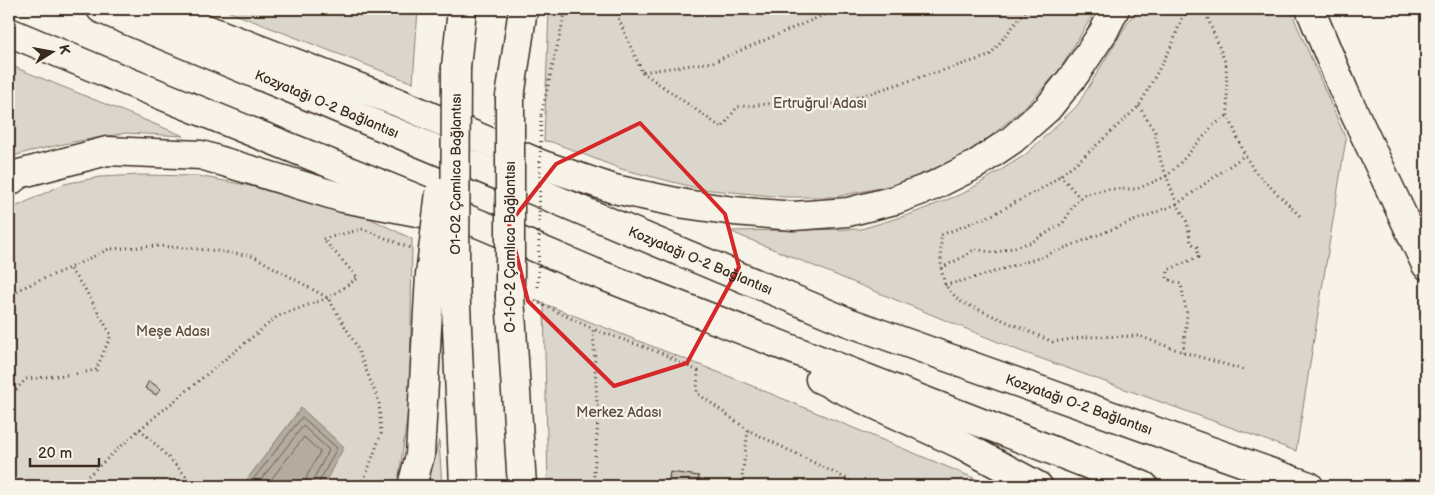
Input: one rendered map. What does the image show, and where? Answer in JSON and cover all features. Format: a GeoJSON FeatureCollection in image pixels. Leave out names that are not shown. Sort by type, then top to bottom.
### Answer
{"type":"FeatureCollection","features":[{"type":"Feature","properties":{"kind":"highway","name":"Kozyatağı O-2 Bağlantısı"},"geometry":{"type":"LineString","coordinates":[[101,9],[848,322],[1308,486]]}},
{"type":"Feature","properties":{"kind":"highway"},"geometry":{"type":"LineString","coordinates":[[154,9],[397,102],[542,165],[596,183],[685,204],[734,211],[794,216],[848,212],[895,200],[932,186],[975,165],[1012,140],[1048,108],[1076,73],[1104,31],[1115,9]]}},
{"type":"Feature","properties":{"kind":"highway"},"geometry":{"type":"LineString","coordinates":[[412,486],[420,455],[442,278],[456,67],[462,9]]}},
{"type":"Feature","properties":{"kind":"highway","name":"O-1-O-2 Çamlıca Bağlantısı"},"geometry":{"type":"LineString","coordinates":[[511,486],[510,97],[513,9]]}},
{"type":"Feature","properties":{"kind":"highway"},"geometry":{"type":"LineString","coordinates":[[510,97],[523,9]]}},
{"type":"Feature","properties":{"kind":"highway"},"geometry":{"type":"LineString","coordinates":[[1310,9],[1344,92],[1426,265]]}},
{"type":"Feature","properties":{"kind":"highway"},"geometry":{"type":"LineString","coordinates":[[9,32],[487,226],[593,272],[960,444],[1038,486]]}},
{"type":"Feature","properties":{"kind":"highway"},"geometry":{"type":"LineString","coordinates":[[9,182],[20,174],[107,151],[201,155],[343,198],[487,226]]}},
{"type":"Feature","properties":{"kind":"highway"},"geometry":{"type":"LineString","coordinates":[[593,272],[1144,486]]}},
{"type":"Feature","properties":{"kind":"highway"},"geometry":{"type":"LineString","coordinates":[[442,278],[464,486]]}},
{"type":"Feature","properties":{"kind":"highway"},"geometry":{"type":"LineString","coordinates":[[510,297],[522,486]]}},
{"type":"Feature","properties":{"kind":"path"},"geometry":{"type":"LineString","coordinates":[[537,292],[541,115],[566,9]]}},
{"type":"Feature","properties":{"kind":"path"},"geometry":{"type":"LineString","coordinates":[[616,9],[642,72],[722,128],[737,107],[776,103],[825,107],[989,56],[1027,9]]}},
{"type":"Feature","properties":{"kind":"path"},"geometry":{"type":"LineString","coordinates":[[642,72],[713,62],[838,9]]}},
{"type":"Feature","properties":{"kind":"path"},"geometry":{"type":"LineString","coordinates":[[1185,9],[1172,45],[1139,106],[1087,154],[1048,185],[994,214],[941,235],[941,268],[945,285],[959,301],[1053,342],[1085,337],[1138,336],[1244,370]]}},
{"type":"Feature","properties":{"kind":"path"},"geometry":{"type":"LineString","coordinates":[[1204,9],[1226,64],[1228,115],[1245,155],[1256,172],[1300,216]]}},
{"type":"Feature","properties":{"kind":"path"},"geometry":{"type":"LineString","coordinates":[[1139,106],[1155,132],[1161,162],[1177,204],[1187,222],[1191,243],[1197,247],[1198,256],[1168,270],[1167,279],[1180,284],[1187,315],[1183,352]]}},
{"type":"Feature","properties":{"kind":"path"},"geometry":{"type":"LineString","coordinates":[[941,268],[975,249],[995,253],[1032,242],[1063,223],[1074,203],[1085,194],[1109,189],[1137,189],[1167,176],[1182,162],[1214,125],[1228,115]]}},
{"type":"Feature","properties":{"kind":"path"},"geometry":{"type":"LineString","coordinates":[[945,285],[1039,258],[1177,204],[1245,155]]}},
{"type":"Feature","properties":{"kind":"path"},"geometry":{"type":"LineString","coordinates":[[1060,176],[1080,198]]}},
{"type":"Feature","properties":{"kind":"path"},"geometry":{"type":"LineString","coordinates":[[78,486],[140,429],[278,316],[328,298],[358,278],[323,239],[363,229]]}},
{"type":"Feature","properties":{"kind":"path"},"geometry":{"type":"LineString","coordinates":[[9,298],[22,288],[108,249],[158,246],[253,256],[328,298],[356,345],[379,402],[381,434],[361,486]]}},
{"type":"Feature","properties":{"kind":"path"},"geometry":{"type":"LineString","coordinates":[[9,397],[26,379],[96,370],[111,335],[84,289],[69,268]]}},
{"type":"Feature","properties":{"kind":"path"},"geometry":{"type":"LineString","coordinates":[[537,302],[593,329],[661,353],[698,371],[697,393],[748,430],[861,486]]}},
{"type":"Feature","properties":{"kind":"path"},"geometry":{"type":"LineString","coordinates":[[593,329],[598,420],[593,486]]}},
{"type":"Feature","properties":{"kind":"path"},"geometry":{"type":"LineString","coordinates":[[140,429],[195,486]]}},
{"type":"Feature","properties":{"kind":"path"},"geometry":{"type":"LineString","coordinates":[[741,486],[748,430]]}},
{"type":"Feature","properties":{"kind":"highlighted area"},"geometry":{"type":"Polygon","coordinates":[[[640,123],[725,214],[739,267],[687,363],[614,386],[528,301],[509,224],[556,164],[640,123]]]}},
{"type":"Feature","properties":{"kind":"green space"},"geometry":{"type":"Polygon","coordinates":[[[222,9],[418,9],[413,83],[222,9]]]}},
{"type":"Feature","properties":{"kind":"green space","name":"Ertruğrul Adası"},"geometry":{"type":"Polygon","coordinates":[[[549,9],[1096,9],[1059,71],[1027,105],[990,137],[955,160],[895,185],[834,197],[783,197],[701,189],[621,169],[552,142],[544,141],[549,9]]]}},
{"type":"Feature","properties":{"kind":"green space"},"geometry":{"type":"Polygon","coordinates":[[[1136,9],[1290,9],[1346,139],[1296,451],[1020,351],[729,231],[861,229],[911,214],[964,193],[1025,155],[1077,106],[1136,9]]]}},
{"type":"Feature","properties":{"kind":"green space"},"geometry":{"type":"Polygon","coordinates":[[[9,65],[184,136],[126,133],[73,142],[9,158],[9,65]]]}},
{"type":"Feature","properties":{"kind":"green space","name":"Meşe Adası"},"geometry":{"type":"Polygon","coordinates":[[[140,175],[198,176],[353,210],[412,239],[410,397],[399,477],[396,486],[9,486],[9,210],[64,184],[100,177],[140,175]]]}},
{"type":"Feature","properties":{"kind":"green space","name":"Merkez Adası"},"geometry":{"type":"Polygon","coordinates":[[[537,301],[733,378],[974,478],[989,486],[548,486],[544,306],[537,301]]]}},
{"type":"Feature","properties":{"kind":"green space"},"geometry":{"type":"Polygon","coordinates":[[[439,440],[442,486],[427,486],[439,440]]]}},
{"type":"Feature","properties":{"kind":"water"},"geometry":{"type":"Polygon","coordinates":[[[301,408],[344,447],[323,486],[242,486],[301,408]]]}},
{"type":"Feature","properties":{"kind":"building"},"geometry":{"type":"Polygon","coordinates":[[[149,381],[161,389],[156,395],[145,388],[149,381]]]}},
{"type":"Feature","properties":{"kind":"building"},"geometry":{"type":"Polygon","coordinates":[[[670,472],[699,476],[697,486],[668,486],[670,472]]]}}]}
